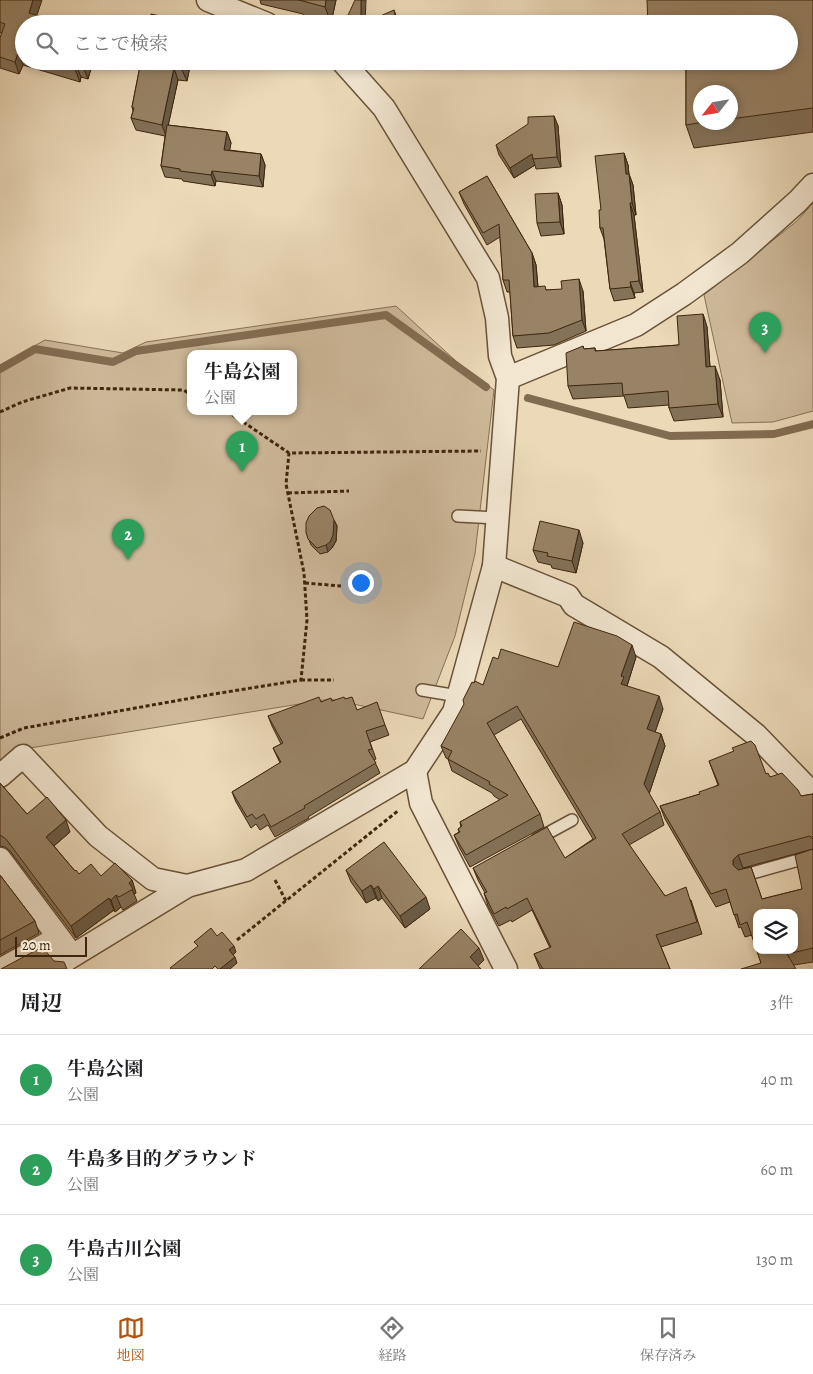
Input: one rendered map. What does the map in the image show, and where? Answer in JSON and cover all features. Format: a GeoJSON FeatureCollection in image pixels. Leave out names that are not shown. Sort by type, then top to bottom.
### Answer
{"type":"FeatureCollection","features":[{"type":"Feature","properties":{"kind":"street"},"geometry":{"type":"LineString","coordinates":[[208,0],[245,15]]}},
{"type":"Feature","properties":{"kind":"street"},"geometry":{"type":"LineString","coordinates":[[68,962],[187,886],[246,870],[415,771],[454,712],[494,566],[508,378],[500,356],[498,318],[488,278],[384,108],[350,70]]}},
{"type":"Feature","properties":{"kind":"street"},"geometry":{"type":"LineString","coordinates":[[508,378],[636,325],[652,315],[740,253],[813,185]]}},
{"type":"Feature","properties":{"kind":"street"},"geometry":{"type":"LineString","coordinates":[[494,566],[568,596],[574,605],[661,657],[756,735],[813,794]]}},
{"type":"Feature","properties":{"kind":"street"},"geometry":{"type":"LineString","coordinates":[[0,776],[24,756],[98,836],[153,879],[187,886]]}},
{"type":"Feature","properties":{"kind":"street"},"geometry":{"type":"LineString","coordinates":[[415,771],[421,803],[466,879],[505,968]]}},
{"type":"Feature","properties":{"kind":"street"},"geometry":{"type":"LineString","coordinates":[[0,859],[68,962]]}},
{"type":"Feature","properties":{"kind":"street"},"geometry":{"type":"LineString","coordinates":[[2,969],[50,942],[68,962]]}},
{"type":"Feature","properties":{"kind":"lane"},"geometry":{"type":"LineString","coordinates":[[458,516],[498,518]]}},
{"type":"Feature","properties":{"kind":"lane"},"geometry":{"type":"LineString","coordinates":[[422,690],[458,696]]}},
{"type":"Feature","properties":{"kind":"lane"},"geometry":{"type":"LineString","coordinates":[[529,844],[572,820]]}},
{"type":"Feature","properties":{"kind":"lane"},"geometry":{"type":"LineString","coordinates":[[745,875],[813,856]]}},
{"type":"Feature","properties":{"kind":"path"},"geometry":{"type":"LineString","coordinates":[[0,412],[22,402],[70,388],[182,390],[187,392]]}},
{"type":"Feature","properties":{"kind":"path"},"geometry":{"type":"LineString","coordinates":[[233,415],[289,453],[503,450]]}},
{"type":"Feature","properties":{"kind":"path"},"geometry":{"type":"LineString","coordinates":[[289,453],[286,484],[304,573],[308,620],[301,680]]}},
{"type":"Feature","properties":{"kind":"path"},"geometry":{"type":"LineString","coordinates":[[288,493],[349,491]]}},
{"type":"Feature","properties":{"kind":"path"},"geometry":{"type":"LineString","coordinates":[[304,583],[341,586]]}},
{"type":"Feature","properties":{"kind":"path"},"geometry":{"type":"LineString","coordinates":[[0,738],[24,728],[204,695],[301,680],[334,680]]}},
{"type":"Feature","properties":{"kind":"path"},"geometry":{"type":"LineString","coordinates":[[237,940],[419,794]]}},
{"type":"Feature","properties":{"kind":"shaded area"},"geometry":{"type":"Polygon","coordinates":[[[813,203],[813,411],[773,422],[732,423],[704,295],[797,221],[813,203]]]}},
{"type":"Feature","properties":{"kind":"shaded area"},"geometry":{"type":"Polygon","coordinates":[[[396,306],[457,362],[494,390],[475,554],[455,636],[423,719],[330,699],[24,749],[0,768],[0,365],[45,340],[123,353],[146,342],[396,306]]]}},
{"type":"Feature","properties":{"kind":"building"},"geometry":{"type":"Polygon","coordinates":[[[0,0],[33,0],[29,13],[36,15],[15,15],[15,62],[0,57],[0,38],[5,24],[0,22],[0,0]]]}},
{"type":"Feature","properties":{"kind":"building"},"geometry":{"type":"Polygon","coordinates":[[[299,0],[326,0],[325,7],[299,0]]]}},
{"type":"Feature","properties":{"kind":"building"},"geometry":{"type":"Polygon","coordinates":[[[355,0],[361,0],[361,15],[348,15],[355,0]]]}},
{"type":"Feature","properties":{"kind":"building"},"geometry":{"type":"Polygon","coordinates":[[[647,0],[813,0],[813,108],[738,118],[738,85],[693,85],[693,124],[686,125],[686,70],[798,70],[798,15],[648,15],[647,0]]]}},
{"type":"Feature","properties":{"kind":"building"},"geometry":{"type":"Polygon","coordinates":[[[394,10],[395,15],[383,15],[394,10]]]}},
{"type":"Feature","properties":{"kind":"building"},"geometry":{"type":"Polygon","coordinates":[[[139,70],[174,70],[162,125],[131,118],[134,108],[132,107],[139,70]]]}},
{"type":"Feature","properties":{"kind":"building"},"geometry":{"type":"Polygon","coordinates":[[[554,116],[557,157],[533,159],[532,154],[510,168],[496,145],[528,124],[528,117],[554,116]]]}},
{"type":"Feature","properties":{"kind":"building"},"geometry":{"type":"Polygon","coordinates":[[[167,125],[227,132],[224,150],[261,154],[259,176],[212,171],[211,175],[180,171],[180,169],[161,166],[167,125]]]}},
{"type":"Feature","properties":{"kind":"building"},"geometry":{"type":"Polygon","coordinates":[[[624,153],[626,174],[629,174],[632,203],[630,203],[639,281],[630,282],[631,287],[610,289],[603,228],[600,228],[599,210],[601,210],[595,156],[624,153]]]}},
{"type":"Feature","properties":{"kind":"building"},"geometry":{"type":"Polygon","coordinates":[[[487,176],[532,253],[534,287],[545,286],[546,290],[562,289],[561,281],[579,279],[582,320],[549,333],[513,336],[509,280],[503,280],[499,224],[483,233],[459,192],[487,176]]]}},
{"type":"Feature","properties":{"kind":"building"},"geometry":{"type":"Polygon","coordinates":[[[558,193],[560,222],[537,223],[535,194],[558,193]]]}},
{"type":"Feature","properties":{"kind":"building"},"geometry":{"type":"Polygon","coordinates":[[[703,314],[706,367],[715,366],[718,404],[669,408],[668,391],[623,395],[622,383],[568,386],[566,353],[583,346],[584,349],[595,348],[595,351],[679,345],[677,316],[703,314]]]}},
{"type":"Feature","properties":{"kind":"building"},"geometry":{"type":"Polygon","coordinates":[[[324,506],[330,510],[334,520],[333,535],[330,542],[317,548],[308,539],[306,523],[309,516],[317,508],[324,506]]]}},
{"type":"Feature","properties":{"kind":"building"},"geometry":{"type":"Polygon","coordinates":[[[540,521],[579,530],[572,561],[547,556],[548,553],[533,550],[540,521]]]}},
{"type":"Feature","properties":{"kind":"building"},"geometry":{"type":"Polygon","coordinates":[[[574,622],[617,636],[632,645],[621,676],[624,677],[621,684],[659,696],[647,729],[661,734],[644,784],[660,812],[622,834],[665,896],[686,887],[697,922],[656,935],[670,969],[543,969],[534,954],[551,947],[527,898],[494,914],[484,893],[487,892],[473,868],[547,827],[565,858],[596,838],[517,706],[487,723],[540,814],[466,855],[454,835],[460,832],[458,829],[462,826],[460,822],[508,795],[489,784],[490,782],[448,759],[452,751],[441,746],[464,704],[463,700],[472,682],[474,683],[475,681],[483,685],[493,657],[498,659],[501,649],[558,667],[574,622]]]}},
{"type":"Feature","properties":{"kind":"building"},"geometry":{"type":"Polygon","coordinates":[[[319,697],[321,702],[331,698],[332,701],[344,697],[345,699],[352,697],[357,710],[377,702],[385,725],[366,731],[372,749],[368,750],[376,763],[271,827],[264,814],[256,819],[252,814],[247,817],[232,792],[281,762],[273,748],[283,743],[268,716],[319,697]]]}},
{"type":"Feature","properties":{"kind":"building"},"geometry":{"type":"Polygon","coordinates":[[[751,741],[755,745],[766,774],[768,773],[770,777],[782,773],[798,790],[801,796],[813,794],[813,839],[810,836],[738,855],[733,860],[733,865],[738,870],[751,867],[762,899],[802,889],[795,855],[813,849],[813,948],[798,951],[798,909],[753,909],[753,940],[747,922],[740,925],[737,914],[734,915],[726,889],[711,894],[660,806],[700,794],[699,792],[719,785],[709,761],[734,751],[732,748],[751,741]]]}},
{"type":"Feature","properties":{"kind":"building"},"geometry":{"type":"Polygon","coordinates":[[[0,783],[27,814],[47,797],[66,820],[46,837],[75,871],[79,874],[91,864],[101,876],[115,863],[132,880],[129,883],[133,889],[119,897],[116,895],[111,900],[109,898],[71,926],[6,839],[0,835],[0,783]]]}},
{"type":"Feature","properties":{"kind":"building"},"geometry":{"type":"Polygon","coordinates":[[[384,842],[426,897],[400,916],[378,886],[374,889],[371,885],[362,891],[346,870],[384,842]]]}},
{"type":"Feature","properties":{"kind":"building"},"geometry":{"type":"Polygon","coordinates":[[[0,875],[35,921],[0,940],[0,875]]]}},
{"type":"Feature","properties":{"kind":"building"},"geometry":{"type":"Polygon","coordinates":[[[211,928],[217,936],[222,932],[234,946],[229,950],[235,957],[220,969],[215,966],[212,969],[170,968],[198,946],[194,942],[211,928]]]}},
{"type":"Feature","properties":{"kind":"building"},"geometry":{"type":"Polygon","coordinates":[[[461,929],[479,948],[470,957],[481,969],[419,969],[461,929]]]}},
{"type":"Feature","properties":{"kind":"building"},"geometry":{"type":"Polygon","coordinates":[[[42,947],[54,961],[64,962],[67,969],[1,969],[42,947]]]}},
{"type":"Feature","properties":{"kind":"building"},"geometry":{"type":"Polygon","coordinates":[[[758,954],[787,954],[796,969],[741,969],[761,963],[758,954]]]}},
{"type":"Feature","properties":{"kind":"waterway"},"geometry":{"type":"LineString","coordinates":[[0,369],[35,349],[113,362],[136,351],[386,315],[486,387]]}},
{"type":"Feature","properties":{"kind":"waterway"},"geometry":{"type":"LineString","coordinates":[[528,398],[670,436],[774,434],[813,424]]}},
{"type":"Feature","properties":{"kind":"place","name":"牛島古川公園"},"geometry":{"type":"Point","coordinates":[765,353]}},
{"type":"Feature","properties":{"kind":"place","name":"牛島公園"},"geometry":{"type":"Point","coordinates":[242,472]}},
{"type":"Feature","properties":{"kind":"place","name":"牛島多目的グラウンド"},"geometry":{"type":"Point","coordinates":[128,560]}}]}
